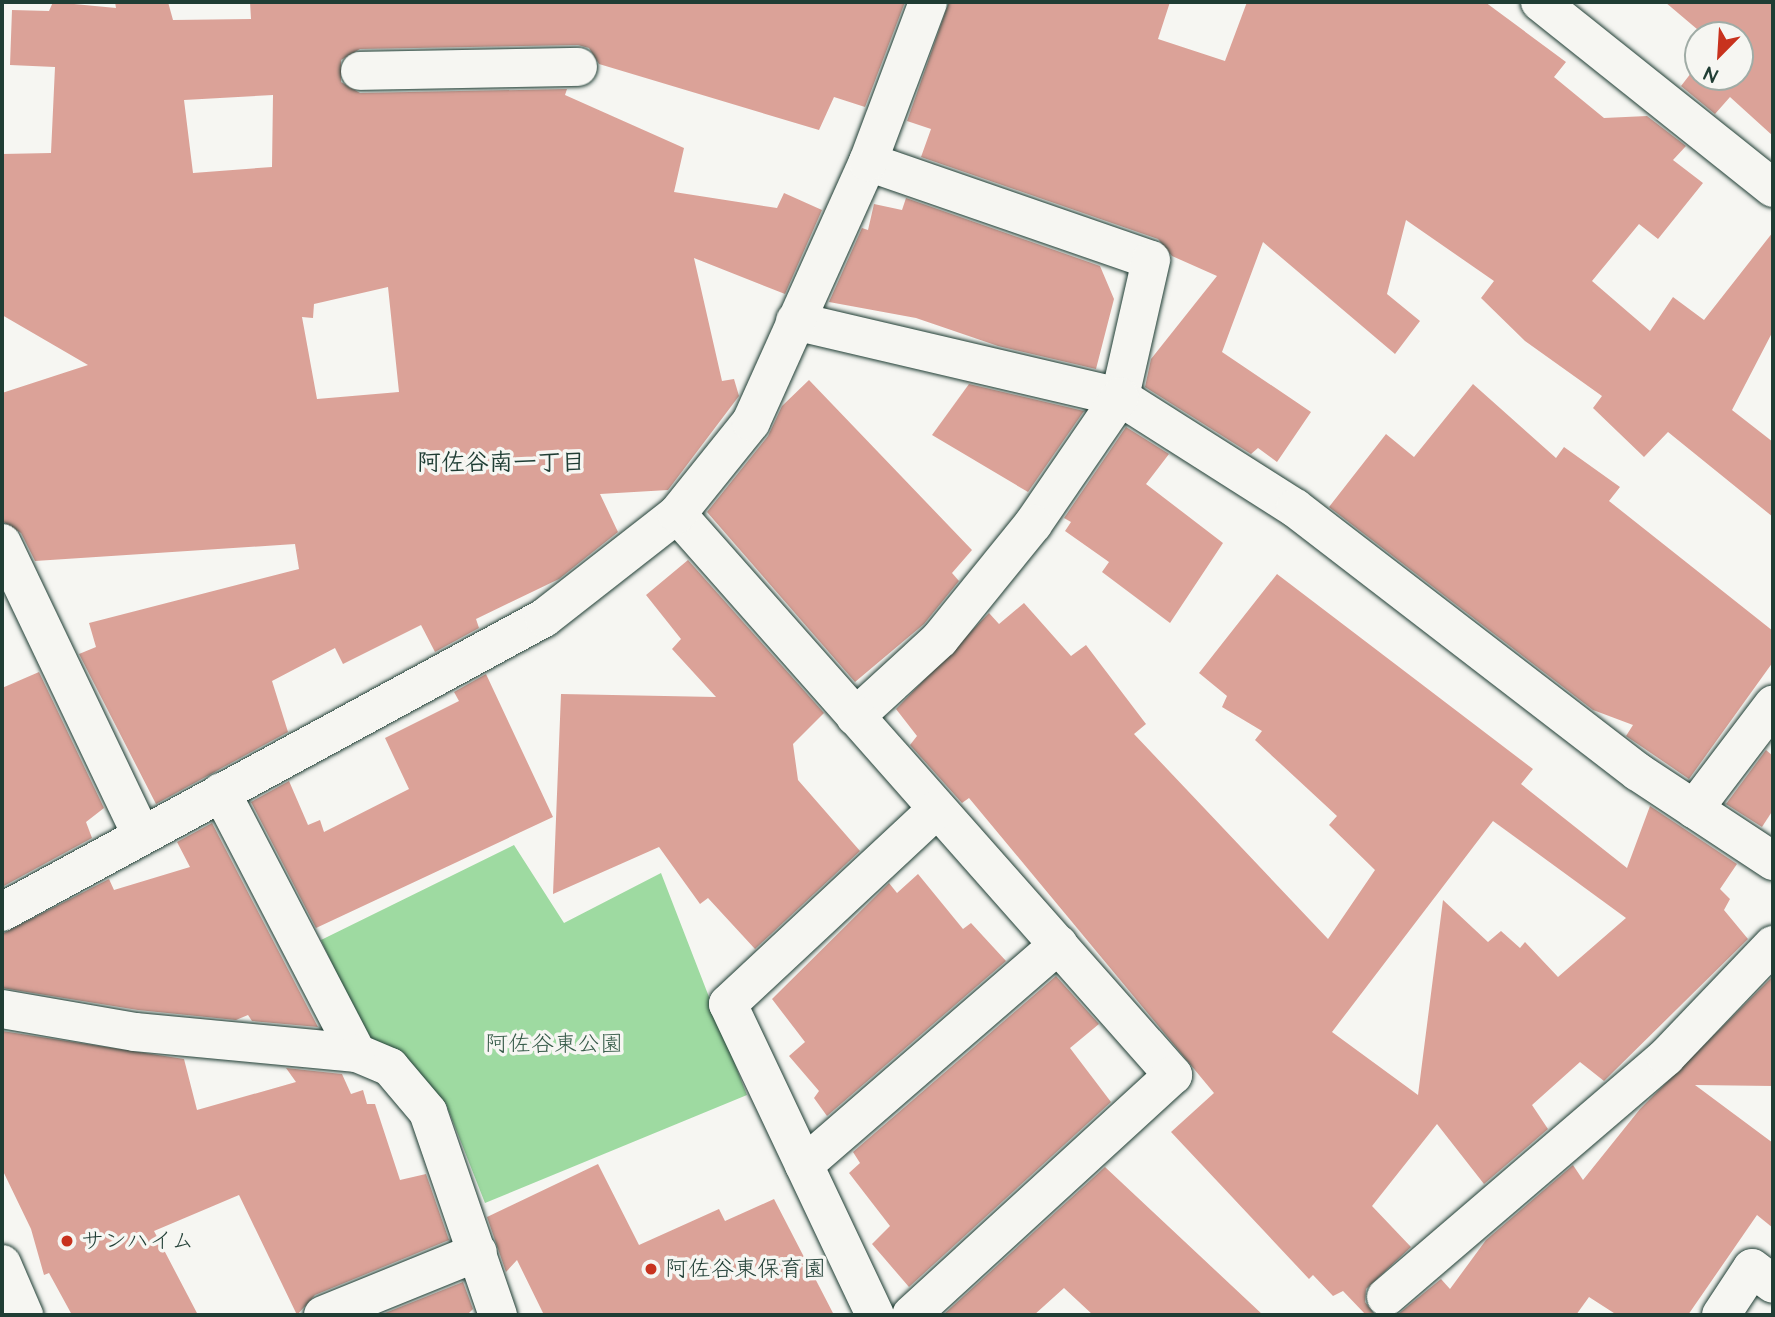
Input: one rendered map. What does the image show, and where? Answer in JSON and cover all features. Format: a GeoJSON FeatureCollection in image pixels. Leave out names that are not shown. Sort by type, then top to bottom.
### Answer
{"type":"FeatureCollection","features":[{"type":"Feature","properties":{"kind":"street"},"geometry":{"type":"LineString","coordinates":[[2,912],[544,618],[677,514],[751,422],[868,162],[928,2]]}},
{"type":"Feature","properties":{"kind":"street"},"geometry":{"type":"LineString","coordinates":[[1540,2],[1773,188]]}},
{"type":"Feature","properties":{"kind":"street"},"geometry":{"type":"LineString","coordinates":[[360,71],[578,67]]}},
{"type":"Feature","properties":{"kind":"street"},"geometry":{"type":"LineString","coordinates":[[855,717],[940,639],[1033,524],[1120,397],[1151,260],[868,162]]}},
{"type":"Feature","properties":{"kind":"street"},"geometry":{"type":"LineString","coordinates":[[795,321],[1120,397],[1295,508],[1694,809],[1773,861]]}},
{"type":"Feature","properties":{"kind":"street"},"geometry":{"type":"LineString","coordinates":[[677,514],[1172,1075],[911,1315]]}},
{"type":"Feature","properties":{"kind":"street"},"geometry":{"type":"LineString","coordinates":[[2,543],[141,835]]}},
{"type":"Feature","properties":{"kind":"street"},"geometry":{"type":"LineString","coordinates":[[1694,809],[1773,705]]}},
{"type":"Feature","properties":{"kind":"street"},"geometry":{"type":"LineString","coordinates":[[221,792],[357,1053]]}},
{"type":"Feature","properties":{"kind":"street"},"geometry":{"type":"LineString","coordinates":[[875,1315],[728,1004],[937,809]]}},
{"type":"Feature","properties":{"kind":"street"},"geometry":{"type":"LineString","coordinates":[[804,1165],[1059,944]]}},
{"type":"Feature","properties":{"kind":"street"},"geometry":{"type":"LineString","coordinates":[[1386,1297],[1666,1057],[1773,945]]}},
{"type":"Feature","properties":{"kind":"street"},"geometry":{"type":"LineString","coordinates":[[2,1009],[135,1032],[357,1053],[390,1067],[428,1112],[498,1315]]}},
{"type":"Feature","properties":{"kind":"street"},"geometry":{"type":"LineString","coordinates":[[323,1315],[478,1252]]}},
{"type":"Feature","properties":{"kind":"street"},"geometry":{"type":"LineString","coordinates":[[2,1264],[24,1315]]}},
{"type":"Feature","properties":{"kind":"street"},"geometry":{"type":"LineString","coordinates":[[1721,1315],[1752,1268],[1773,1284]]}},
{"type":"Feature","properties":{"kind":"green space","name":"阿佐谷東公園"},"geometry":{"type":"Polygon","coordinates":[[[514,845],[564,923],[661,873],[747,1095],[485,1203],[446,1104],[402,1055],[367,1039],[321,940],[514,845]]]}},
{"type":"Feature","properties":{"kind":"building"},"geometry":{"type":"Polygon","coordinates":[[[53,2],[116,8],[115,2],[168,2],[173,20],[251,19],[250,2],[905,2],[865,107],[834,97],[819,130],[599,64],[589,48],[578,45],[360,49],[341,60],[341,82],[360,93],[567,89],[565,95],[684,148],[674,192],[777,208],[784,193],[822,210],[785,294],[694,258],[722,381],[734,379],[739,396],[668,490],[600,494],[618,532],[559,579],[476,619],[479,628],[435,652],[421,625],[343,664],[335,648],[272,681],[288,732],[156,804],[79,654],[96,647],[89,623],[299,569],[295,544],[35,561],[21,533],[2,521],[2,393],[88,365],[2,315],[2,154],[51,153],[55,67],[10,65],[12,10],[49,11],[53,2]],[[273,95],[184,100],[193,173],[272,167],[273,95]],[[388,287],[314,304],[313,318],[302,317],[317,399],[399,392],[388,287]]]}},
{"type":"Feature","properties":{"kind":"building"},"geometry":{"type":"Polygon","coordinates":[[[949,2],[1170,2],[1158,39],[1225,61],[1247,2],[1485,2],[1566,62],[1554,77],[1604,118],[1647,116],[1686,146],[1673,160],[1703,183],[1658,239],[1639,224],[1592,281],[1650,331],[1673,297],[1704,320],[1773,232],[1773,331],[1732,410],[1773,442],[1773,517],[1668,432],[1644,457],[1593,408],[1602,396],[1525,341],[1481,298],[1494,281],[1406,220],[1387,294],[1420,321],[1395,354],[1263,242],[1222,352],[1311,412],[1277,462],[1258,448],[1251,454],[1145,387],[1151,359],[1217,276],[1172,256],[1158,239],[921,157],[931,129],[907,121],[949,2]]]}},
{"type":"Feature","properties":{"kind":"building"},"geometry":{"type":"Polygon","coordinates":[[[1665,2],[1773,2],[1773,136],[1730,97],[1715,114],[1687,91],[1754,91],[1754,21],[1687,21],[1665,2]]]}},
{"type":"Feature","properties":{"kind":"building"},"geometry":{"type":"Polygon","coordinates":[[[906,198],[1100,266],[1114,299],[1096,369],[998,346],[916,318],[829,302],[862,228],[868,230],[874,204],[902,210],[906,198]]]}},
{"type":"Feature","properties":{"kind":"building"},"geometry":{"type":"Polygon","coordinates":[[[809,380],[972,550],[952,573],[959,581],[924,624],[855,682],[707,512],[768,436],[782,406],[809,380]]]}},
{"type":"Feature","properties":{"kind":"building"},"geometry":{"type":"Polygon","coordinates":[[[969,384],[1084,411],[1028,492],[932,435],[969,384]]]}},
{"type":"Feature","properties":{"kind":"building"},"geometry":{"type":"Polygon","coordinates":[[[1473,384],[1556,458],[1564,447],[1620,487],[1609,501],[1773,631],[1773,662],[1689,779],[1626,736],[1633,725],[1593,710],[1329,507],[1386,434],[1414,457],[1473,384]]]}},
{"type":"Feature","properties":{"kind":"building"},"geometry":{"type":"Polygon","coordinates":[[[1126,427],[1169,454],[1146,484],[1223,543],[1170,623],[1102,572],[1109,562],[1065,531],[1071,522],[1064,518],[1126,427]]]}},
{"type":"Feature","properties":{"kind":"building"},"geometry":{"type":"Polygon","coordinates":[[[688,560],[824,713],[793,744],[798,780],[860,851],[755,949],[708,898],[700,904],[659,847],[553,894],[561,694],[716,697],[672,649],[681,639],[646,595],[688,560]]]}},
{"type":"Feature","properties":{"kind":"building"},"geometry":{"type":"Polygon","coordinates":[[[1277,574],[1533,769],[1521,784],[1627,868],[1650,806],[1737,864],[1720,889],[1730,899],[1724,910],[1748,939],[1604,1081],[1580,1062],[1532,1105],[1548,1129],[1484,1184],[1437,1124],[1372,1206],[1411,1247],[1366,1289],[1365,1302],[1375,1315],[1366,1315],[1343,1291],[1333,1296],[1313,1275],[1309,1279],[1171,1132],[1214,1093],[969,798],[962,803],[910,745],[917,736],[896,709],[989,613],[999,624],[1024,603],[1071,656],[1086,645],[1146,724],[1134,734],[1328,939],[1375,870],[1329,825],[1337,816],[1255,740],[1262,731],[1222,707],[1227,696],[1199,673],[1277,574]],[[1493,821],[1332,1032],[1418,1095],[1443,900],[1488,942],[1501,931],[1520,948],[1525,942],[1558,977],[1626,918],[1493,821]]]}},
{"type":"Feature","properties":{"kind":"building"},"geometry":{"type":"Polygon","coordinates":[[[39,672],[104,808],[86,822],[92,838],[2,887],[2,688],[39,672]]]}},
{"type":"Feature","properties":{"kind":"building"},"geometry":{"type":"Polygon","coordinates":[[[486,674],[553,817],[316,928],[251,802],[289,781],[308,825],[320,820],[324,832],[409,789],[385,738],[459,701],[454,692],[486,674]]]}},
{"type":"Feature","properties":{"kind":"building"},"geometry":{"type":"Polygon","coordinates":[[[1766,750],[1773,756],[1773,810],[1762,827],[1726,804],[1766,750]]]}},
{"type":"Feature","properties":{"kind":"building"},"geometry":{"type":"Polygon","coordinates":[[[212,823],[318,1027],[252,1021],[248,1015],[236,1020],[138,1010],[2,988],[2,934],[109,879],[114,890],[190,867],[177,842],[212,823]]]}},
{"type":"Feature","properties":{"kind":"building"},"geometry":{"type":"Polygon","coordinates":[[[918,874],[963,929],[971,923],[1006,961],[827,1116],[814,1098],[819,1091],[789,1056],[805,1042],[772,999],[889,883],[897,893],[918,874]]]}},
{"type":"Feature","properties":{"kind":"building"},"geometry":{"type":"Polygon","coordinates":[[[1056,976],[1099,1024],[1070,1048],[1111,1102],[909,1287],[872,1244],[890,1226],[849,1173],[860,1163],[853,1152],[1056,976]]]}},
{"type":"Feature","properties":{"kind":"building"},"geometry":{"type":"Polygon","coordinates":[[[1773,976],[1773,1086],[1695,1085],[1773,1143],[1773,1228],[1757,1215],[1688,1315],[1617,1315],[1589,1297],[1576,1315],[1397,1315],[1441,1279],[1450,1289],[1486,1240],[1573,1165],[1583,1180],[1640,1109],[1773,976]]]}},
{"type":"Feature","properties":{"kind":"building"},"geometry":{"type":"Polygon","coordinates":[[[2,1031],[184,1059],[197,1110],[296,1082],[286,1068],[342,1074],[351,1094],[363,1090],[367,1104],[375,1104],[400,1180],[426,1174],[449,1240],[315,1295],[297,1315],[239,1195],[154,1231],[198,1315],[72,1315],[49,1273],[44,1275],[31,1229],[2,1169],[2,1031]]]}},
{"type":"Feature","properties":{"kind":"building"},"geometry":{"type":"Polygon","coordinates":[[[598,1164],[639,1245],[719,1209],[725,1221],[774,1199],[834,1315],[544,1315],[517,1260],[506,1272],[487,1217],[598,1164]]]}},
{"type":"Feature","properties":{"kind":"building"},"geometry":{"type":"Polygon","coordinates":[[[1105,1167],[1263,1315],[1093,1315],[1064,1288],[1034,1315],[943,1315],[1105,1167]]]}},
{"type":"Feature","properties":{"kind":"building"},"geometry":{"type":"Polygon","coordinates":[[[463,1282],[473,1309],[467,1315],[380,1315],[463,1282]]]}},
{"type":"Feature","properties":{"kind":"place","name":"サンハイム"},"geometry":{"type":"Point","coordinates":[67,1241]}},
{"type":"Feature","properties":{"kind":"place","name":"阿佐谷東保育園"},"geometry":{"type":"Point","coordinates":[651,1269]}},
{"type":"Feature","properties":{"kind":"district","name":"阿佐谷南一丁目"},"geometry":{"type":"Point","coordinates":[501,464]}}]}
